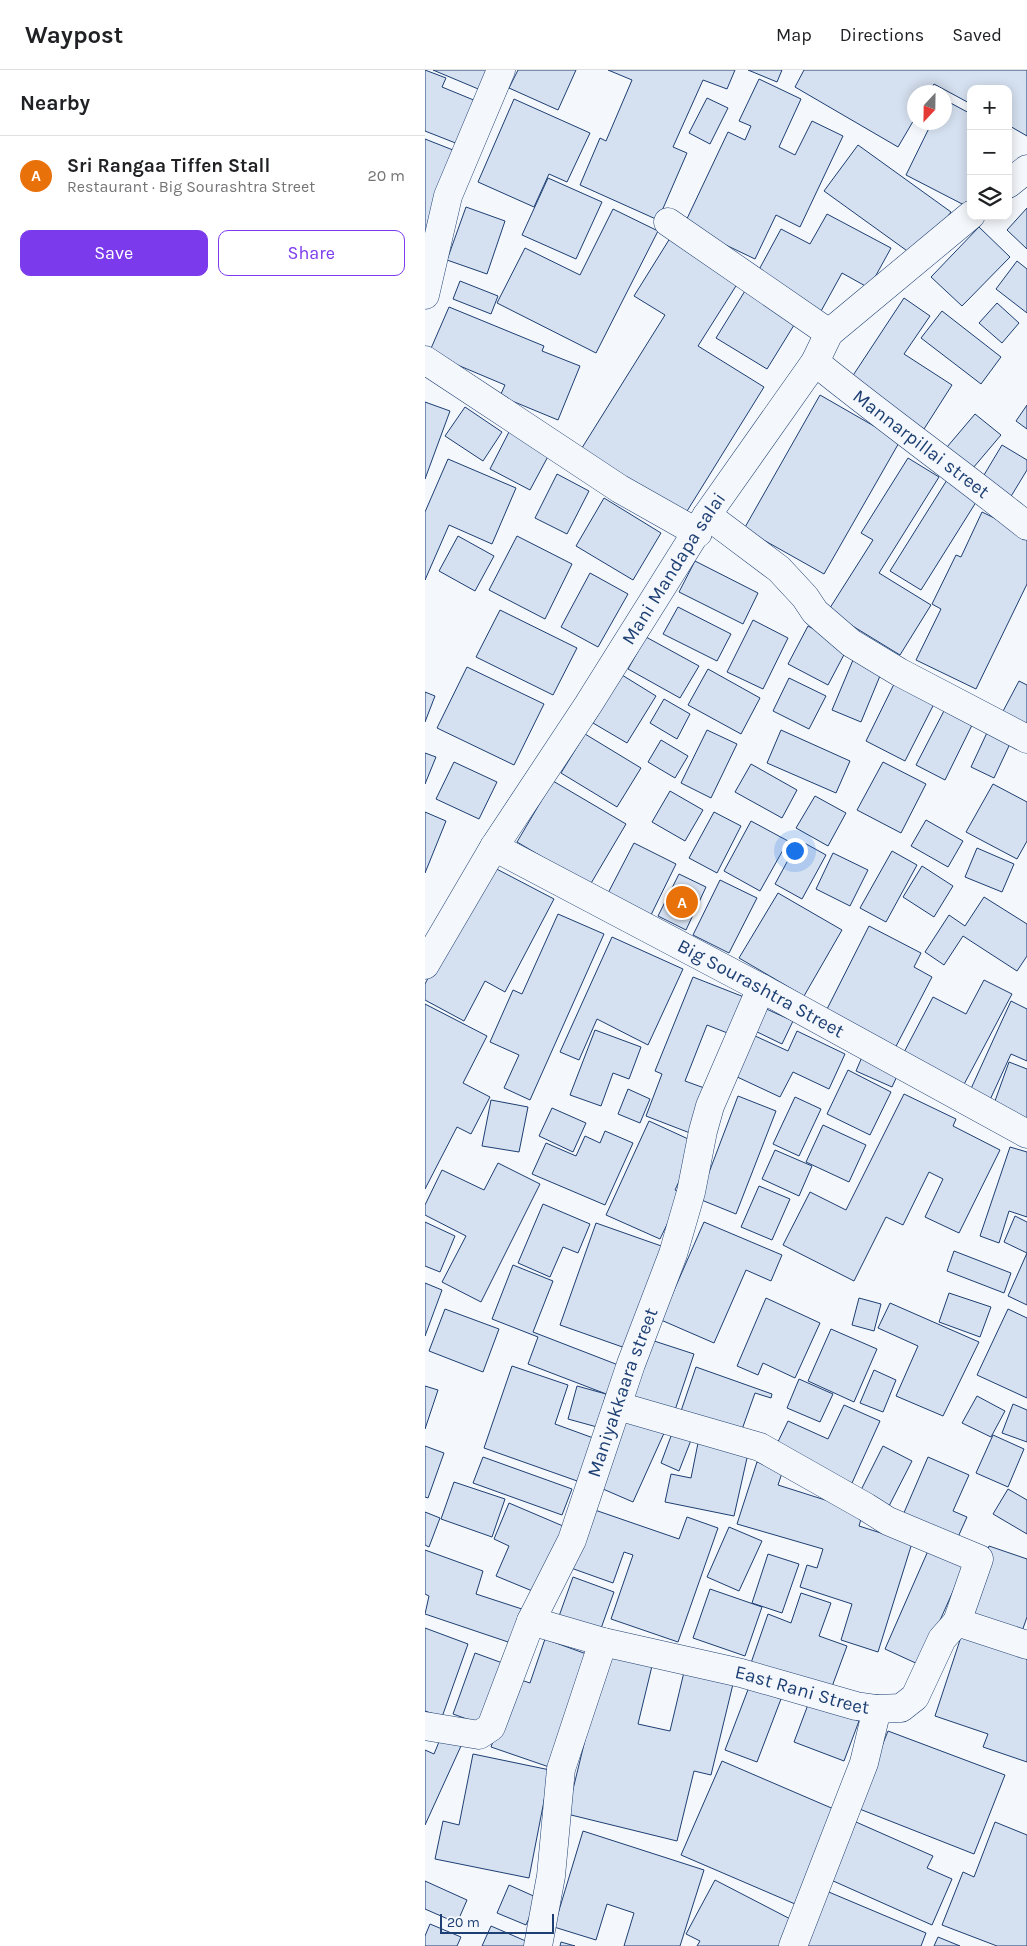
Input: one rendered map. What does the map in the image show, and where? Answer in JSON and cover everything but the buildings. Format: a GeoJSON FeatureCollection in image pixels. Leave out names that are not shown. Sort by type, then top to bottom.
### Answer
{"type":"FeatureCollection","features":[{"type":"Feature","properties":{"kind":"street"},"geometry":{"type":"LineString","coordinates":[[425,295],[448,196],[501,70]]}},
{"type":"Feature","properties":{"kind":"street"},"geometry":{"type":"LineString","coordinates":[[1012,181],[1027,169]]}},
{"type":"Feature","properties":{"kind":"street","name":"Mani Mandapa salai"},"geometry":{"type":"LineString","coordinates":[[425,966],[494,847],[703,524],[815,362],[829,333],[967,218]]}},
{"type":"Feature","properties":{"kind":"street"},"geometry":{"type":"LineString","coordinates":[[668,222],[829,333]]}},
{"type":"Feature","properties":{"kind":"street"},"geometry":{"type":"LineString","coordinates":[[425,360],[619,489],[703,524],[779,569],[805,597],[815,612],[851,643],[899,672],[1027,739]]}},
{"type":"Feature","properties":{"kind":"street","name":"Mannarpillai street"},"geometry":{"type":"LineString","coordinates":[[815,362],[899,430],[962,474],[1027,526]]}},
{"type":"Feature","properties":{"kind":"street","name":"Big Sourashtra Street"},"geometry":{"type":"LineString","coordinates":[[494,847],[761,988],[1027,1134]]}},
{"type":"Feature","properties":{"kind":"street","name":"Maniyakkaara street"},"geometry":{"type":"LineString","coordinates":[[425,1726],[479,1736],[491,1727],[531,1621],[573,1540],[618,1406],[676,1246],[691,1192],[710,1106],[761,988]]}},
{"type":"Feature","properties":{"kind":"street"},"geometry":{"type":"LineString","coordinates":[[618,1406],[760,1446],[866,1507],[888,1522],[979,1559],[957,1622],[1027,1645]]}},
{"type":"Feature","properties":{"kind":"street","name":"East Rani Street"},"geometry":{"type":"LineString","coordinates":[[531,1621],[603,1642],[741,1673],[856,1706],[877,1709],[901,1708],[915,1697],[942,1639],[957,1622]]}},
{"type":"Feature","properties":{"kind":"street"},"geometry":{"type":"LineString","coordinates":[[538,1946],[551,1876],[561,1769],[603,1642]]}},
{"type":"Feature","properties":{"kind":"street"},"geometry":{"type":"LineString","coordinates":[[793,1946],[864,1763],[877,1709]]}},
{"type":"Feature","properties":{"kind":"place","name":"Sri Rangaa Tiffen Stall"},"geometry":{"type":"Point","coordinates":[682,902]}}]}
